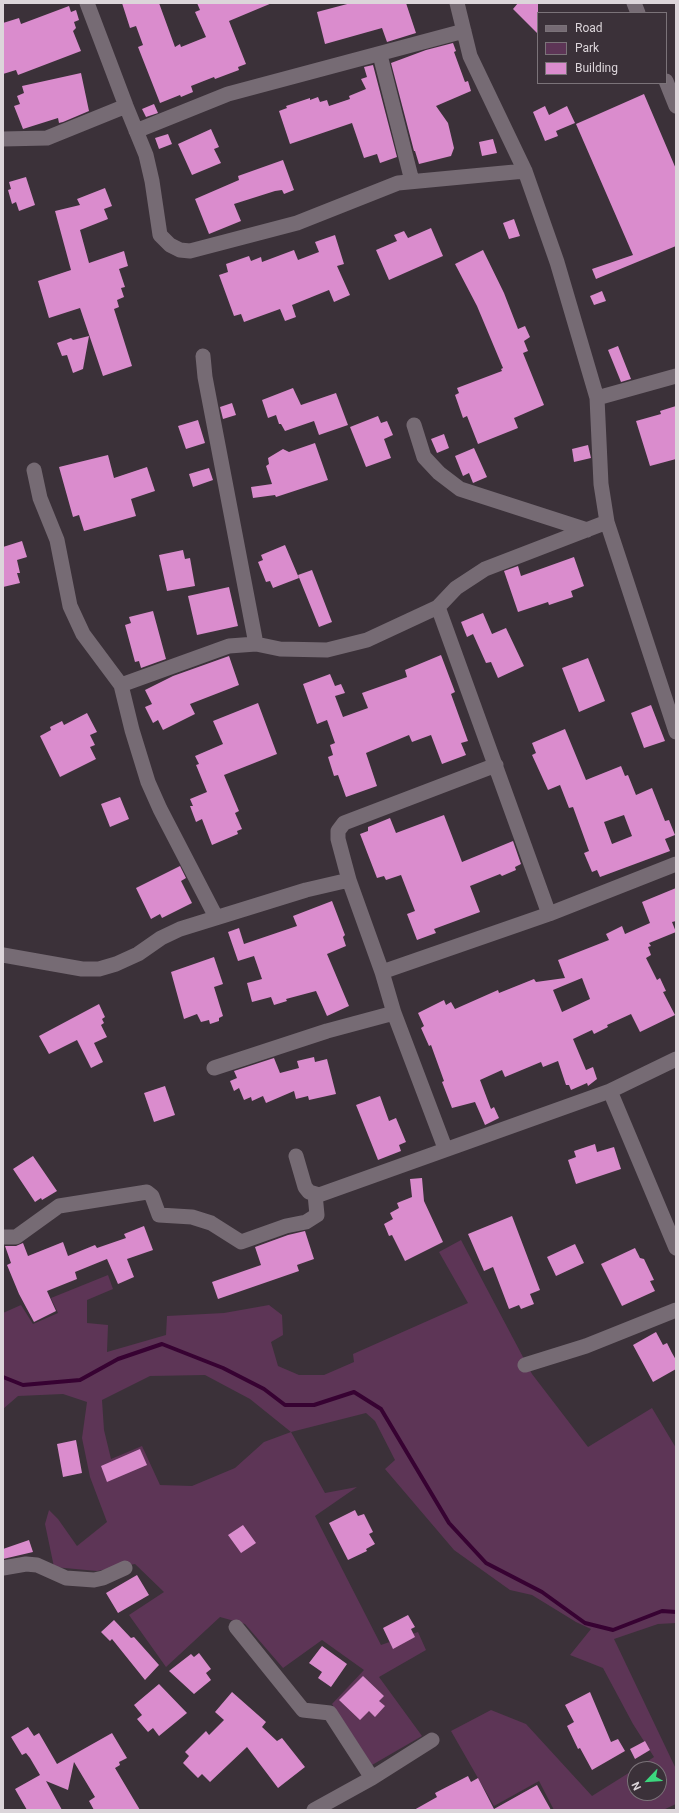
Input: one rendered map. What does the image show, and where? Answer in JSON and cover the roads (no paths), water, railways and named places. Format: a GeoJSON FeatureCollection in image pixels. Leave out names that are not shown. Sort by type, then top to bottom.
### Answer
{"type":"FeatureCollection","features":[{"type":"Feature","properties":{"kind":"street"},"geometry":{"type":"LineString","coordinates":[[87,3],[146,155],[151,175],[160,235],[170,245],[180,250],[190,251],[297,223],[398,183],[525,171]]}},
{"type":"Feature","properties":{"kind":"street"},"geometry":{"type":"LineString","coordinates":[[457,3],[470,56],[525,171],[557,262],[597,398],[601,484],[606,522],[676,732]]}},
{"type":"Feature","properties":{"kind":"street"},"geometry":{"type":"LineString","coordinates":[[136,131],[228,94],[301,74],[380,55],[464,31]]}},
{"type":"Feature","properties":{"kind":"street"},"geometry":{"type":"LineString","coordinates":[[380,55],[412,181]]}},
{"type":"Feature","properties":{"kind":"street"},"geometry":{"type":"LineString","coordinates":[[667,84],[676,106]]}},
{"type":"Feature","properties":{"kind":"street"},"geometry":{"type":"LineString","coordinates":[[3,139],[47,138],[126,106]]}},
{"type":"Feature","properties":{"kind":"street"},"geometry":{"type":"LineString","coordinates":[[203,356],[205,377],[256,644]]}},
{"type":"Feature","properties":{"kind":"street"},"geometry":{"type":"LineString","coordinates":[[597,398],[676,376]]}},
{"type":"Feature","properties":{"kind":"street"},"geometry":{"type":"LineString","coordinates":[[414,425],[424,457],[439,473],[460,489],[587,530]]}},
{"type":"Feature","properties":{"kind":"street"},"geometry":{"type":"LineString","coordinates":[[34,470],[40,498],[57,540],[70,606],[83,634],[122,685],[132,730],[148,782],[160,809],[216,917]]}},
{"type":"Feature","properties":{"kind":"street"},"geometry":{"type":"LineString","coordinates":[[122,685],[229,646],[256,644],[280,649],[327,650],[367,640],[438,607],[456,588],[485,569],[606,522]]}},
{"type":"Feature","properties":{"kind":"street"},"geometry":{"type":"LineString","coordinates":[[438,607],[549,914]]}},
{"type":"Feature","properties":{"kind":"street"},"geometry":{"type":"LineString","coordinates":[[445,1148],[394,1013],[382,972],[349,880],[338,839],[338,831],[344,822],[496,765]]}},
{"type":"Feature","properties":{"kind":"street"},"geometry":{"type":"LineString","coordinates":[[382,972],[549,914],[676,864]]}},
{"type":"Feature","properties":{"kind":"street"},"geometry":{"type":"LineString","coordinates":[[3,955],[82,969],[100,969],[116,964],[138,954],[161,938],[180,929],[306,890],[349,880]]}},
{"type":"Feature","properties":{"kind":"street"},"geometry":{"type":"LineString","coordinates":[[214,1068],[327,1031],[394,1013]]}},
{"type":"Feature","properties":{"kind":"street"},"geometry":{"type":"LineString","coordinates":[[296,1156],[305,1187],[309,1192],[315,1194],[329,1192],[445,1148],[610,1091],[676,1059]]}},
{"type":"Feature","properties":{"kind":"street"},"geometry":{"type":"LineString","coordinates":[[610,1091],[676,1248]]}},
{"type":"Feature","properties":{"kind":"street"},"geometry":{"type":"LineString","coordinates":[[3,1237],[16,1237],[59,1206],[147,1192],[152,1196],[159,1215],[192,1217],[211,1222],[241,1242],[286,1226],[306,1222],[317,1215],[315,1194]]}},
{"type":"Feature","properties":{"kind":"street"},"geometry":{"type":"LineString","coordinates":[[525,1365],[586,1346],[676,1310]]}},
{"type":"Feature","properties":{"kind":"street"},"geometry":{"type":"LineString","coordinates":[[3,1568],[26,1564],[38,1565],[66,1578],[89,1580],[103,1578],[126,1568]]}},
{"type":"Feature","properties":{"kind":"street"},"geometry":{"type":"LineString","coordinates":[[236,1628],[303,1710],[330,1712],[372,1778]]}},
{"type":"Feature","properties":{"kind":"street"},"geometry":{"type":"LineString","coordinates":[[314,1810],[372,1778],[432,1740]]}},
{"type":"Feature","properties":{"kind":"waterway"},"geometry":{"type":"LineString","coordinates":[[3,1377],[23,1385],[80,1380],[118,1359],[162,1344],[223,1368],[264,1389],[285,1405],[314,1405],[354,1392],[381,1409],[449,1523],[486,1563],[542,1592],[585,1623],[613,1630],[662,1611],[676,1612]]}}]}
